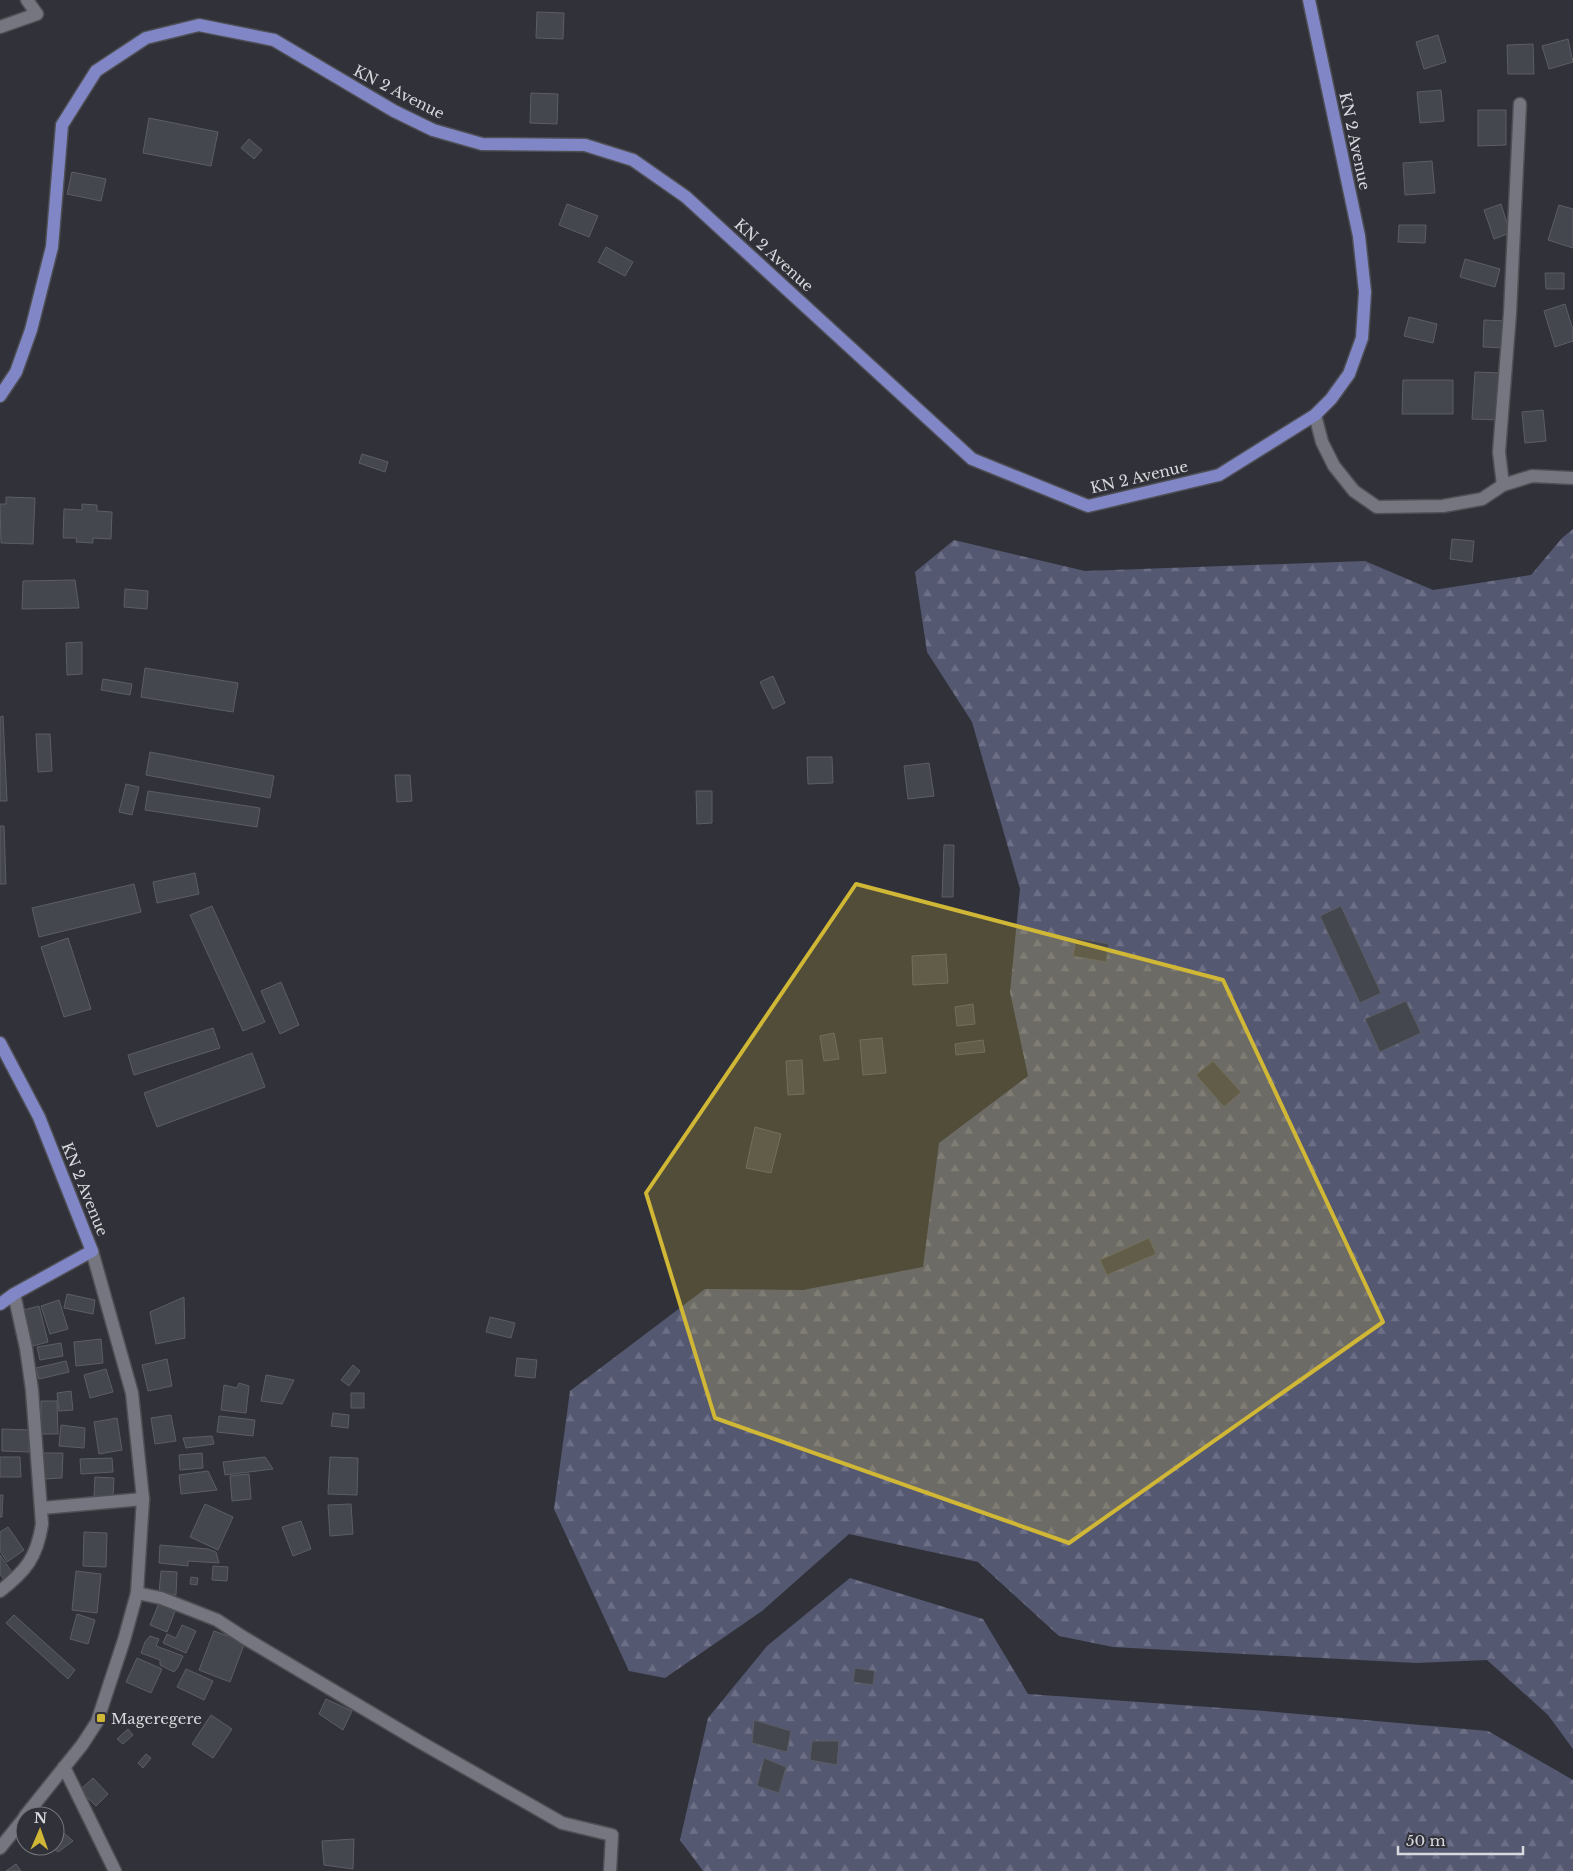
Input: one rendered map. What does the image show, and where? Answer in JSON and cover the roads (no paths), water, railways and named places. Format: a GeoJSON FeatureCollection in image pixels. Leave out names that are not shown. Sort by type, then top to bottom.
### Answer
{"type":"FeatureCollection","features":[{"type":"Feature","properties":{"kind":"main road","name":"KN 2 Avenue"},"geometry":{"type":"LineString","coordinates":[[0,396],[16,372],[31,330],[52,247],[62,125],[96,71],[146,38],[199,25],[274,40],[394,111],[433,130],[482,144],[585,145],[633,160],[686,197],[972,458],[1088,506],[1219,476],[1314,415],[1331,399],[1349,374],[1362,338],[1365,292],[1358,236],[1309,0]]}},
{"type":"Feature","properties":{"kind":"main road","name":"KN 2 Avenue"},"geometry":{"type":"LineString","coordinates":[[0,1043],[39,1117],[92,1250],[14,1294],[0,1304]]}},
{"type":"Feature","properties":{"kind":"street"},"geometry":{"type":"LineString","coordinates":[[0,26],[37,14],[27,0]]}},
{"type":"Feature","properties":{"kind":"street"},"geometry":{"type":"LineString","coordinates":[[1503,485],[1499,452],[1510,303],[1520,104]]}},
{"type":"Feature","properties":{"kind":"street"},"geometry":{"type":"LineString","coordinates":[[1314,415],[1322,442],[1334,466],[1354,491],[1377,507],[1443,506],[1482,499],[1503,485],[1532,476],[1573,478]]}},
{"type":"Feature","properties":{"kind":"street"},"geometry":{"type":"LineString","coordinates":[[33,1806],[97,1722],[124,1640],[137,1593],[143,1499],[132,1394],[92,1250]]}},
{"type":"Feature","properties":{"kind":"street"},"geometry":{"type":"LineString","coordinates":[[0,1591],[15,1580],[30,1562],[39,1542],[42,1508],[32,1390],[26,1348],[14,1294]]}},
{"type":"Feature","properties":{"kind":"street"},"geometry":{"type":"LineString","coordinates":[[42,1508],[143,1499]]}},
{"type":"Feature","properties":{"kind":"street"},"geometry":{"type":"LineString","coordinates":[[137,1593],[161,1598],[217,1620],[242,1637],[420,1742],[562,1823],[612,1836],[610,1871]]}},
{"type":"Feature","properties":{"kind":"street"},"geometry":{"type":"LineString","coordinates":[[64,1767],[115,1871]]}},
{"type":"Feature","properties":{"kind":"street"},"geometry":{"type":"LineString","coordinates":[[0,1848],[15,1829]]}},
{"type":"Feature","properties":{"kind":"place","name":"Mageregere"},"geometry":{"type":"Point","coordinates":[101,1718]}}]}
